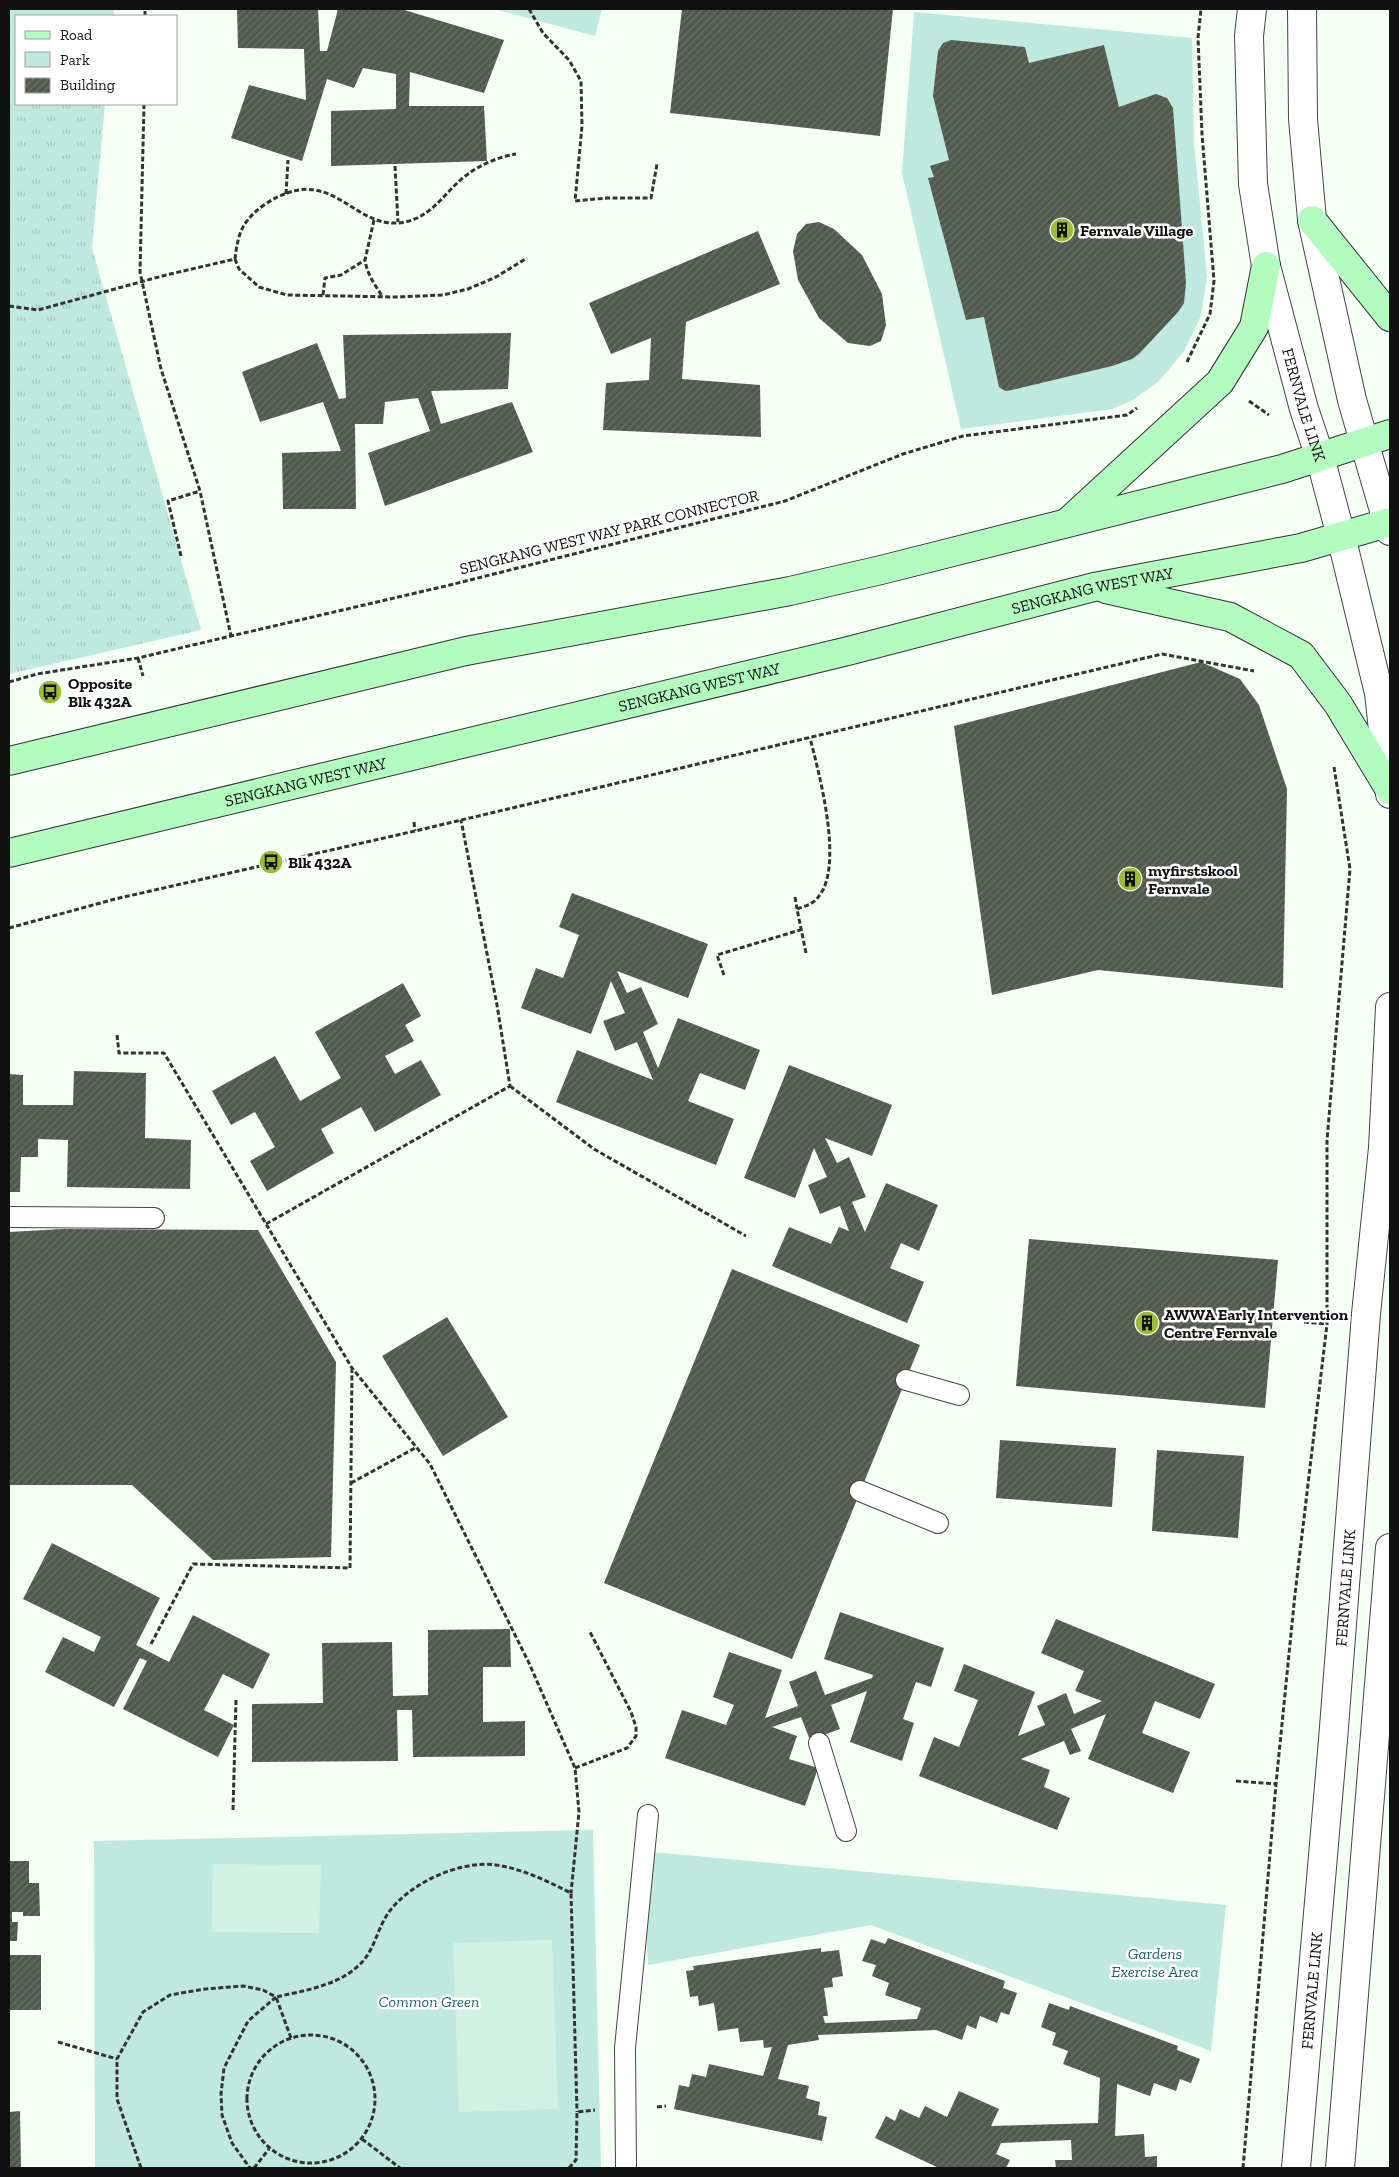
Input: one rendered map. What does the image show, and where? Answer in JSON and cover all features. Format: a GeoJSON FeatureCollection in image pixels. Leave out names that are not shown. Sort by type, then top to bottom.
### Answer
{"type":"FeatureCollection","features":[{"type":"Feature","properties":{"kind":"main road"},"geometry":{"type":"LineString","coordinates":[[1312,220],[1390,317]]}},
{"type":"Feature","properties":{"kind":"main road"},"geometry":{"type":"LineString","coordinates":[[1068,522],[1220,382],[1254,327],[1266,266]]}},
{"type":"Feature","properties":{"kind":"main road"},"geometry":{"type":"LineString","coordinates":[[9,761],[466,651],[790,591],[881,570],[1273,471],[1390,434]]}},
{"type":"Feature","properties":{"kind":"main road","name":"SENGKANG WEST WAY"},"geometry":{"type":"LineString","coordinates":[[9,853],[848,651],[1094,587],[1300,548],[1389,525]]}},
{"type":"Feature","properties":{"kind":"main road"},"geometry":{"type":"LineString","coordinates":[[1094,587],[1230,617],[1300,655],[1338,704],[1390,790]]}},
{"type":"Feature","properties":{"kind":"street","name":"FERNVALE LINK"},"geometry":{"type":"LineString","coordinates":[[1252,9],[1249,36],[1253,184],[1266,266],[1304,410],[1320,457],[1341,536],[1379,693],[1390,798]]}},
{"type":"Feature","properties":{"kind":"street"},"geometry":{"type":"LineString","coordinates":[[1302,9],[1303,119],[1312,220],[1352,400],[1389,525]]}},
{"type":"Feature","properties":{"kind":"street","name":"FERNVALE LINK"},"geometry":{"type":"LineString","coordinates":[[1296,2168],[1333,1740],[1366,1314],[1383,1148],[1390,1007]]}},
{"type":"Feature","properties":{"kind":"street"},"geometry":{"type":"LineString","coordinates":[[1340,2168],[1390,1548]]}},
{"type":"Feature","properties":{"kind":"lane"},"geometry":{"type":"LineString","coordinates":[[9,1217],[154,1218]]}},
{"type":"Feature","properties":{"kind":"lane"},"geometry":{"type":"LineString","coordinates":[[906,1380],[959,1395]]}},
{"type":"Feature","properties":{"kind":"lane"},"geometry":{"type":"LineString","coordinates":[[860,1491],[938,1523]]}},
{"type":"Feature","properties":{"kind":"lane"},"geometry":{"type":"LineString","coordinates":[[819,1743],[846,1831]]}},
{"type":"Feature","properties":{"kind":"lane"},"geometry":{"type":"LineString","coordinates":[[626,2168],[625,2048],[648,1815]]}},
{"type":"Feature","properties":{"kind":"path"},"geometry":{"type":"LineString","coordinates":[[529,9],[543,32],[569,60],[581,81],[582,126],[575,201],[608,198],[652,198],[657,164]]}},
{"type":"Feature","properties":{"kind":"path"},"geometry":{"type":"LineString","coordinates":[[1184,366],[1190,358],[1210,314],[1214,281],[1202,134],[1198,38],[1201,9]]}},
{"type":"Feature","properties":{"kind":"path"},"geometry":{"type":"LineString","coordinates":[[144,105],[140,272],[160,369],[200,491],[231,636]]}},
{"type":"Feature","properties":{"kind":"path"},"geometry":{"type":"LineString","coordinates":[[516,154],[504,156],[465,176],[437,206],[422,216],[398,222],[374,220],[331,194],[316,190],[295,190],[273,199],[254,212],[241,228],[235,260],[239,269],[259,287],[286,295],[382,296],[443,295],[468,289],[496,277],[527,258]]}},
{"type":"Feature","properties":{"kind":"path"},"geometry":{"type":"LineString","coordinates":[[286,194],[288,160]]}},
{"type":"Feature","properties":{"kind":"path"},"geometry":{"type":"LineString","coordinates":[[395,166],[398,222]]}},
{"type":"Feature","properties":{"kind":"path"},"geometry":{"type":"LineString","coordinates":[[374,220],[365,260],[372,280],[382,296]]}},
{"type":"Feature","properties":{"kind":"path"},"geometry":{"type":"LineString","coordinates":[[9,306],[38,310],[142,282],[235,260]]}},
{"type":"Feature","properties":{"kind":"path"},"geometry":{"type":"LineString","coordinates":[[323,295],[325,278],[341,275],[365,260]]}},
{"type":"Feature","properties":{"kind":"path","name":"SENGKANG WEST WAY PARK CONNECTOR"},"geometry":{"type":"LineString","coordinates":[[9,682],[36,674],[138,658],[450,585],[785,501],[904,454],[963,436],[1127,415],[1142,405]]}},
{"type":"Feature","properties":{"kind":"path"},"geometry":{"type":"LineString","coordinates":[[181,556],[168,501],[200,491]]}},
{"type":"Feature","properties":{"kind":"path"},"geometry":{"type":"LineString","coordinates":[[9,928],[115,899],[414,831],[1162,654],[1256,672]]}},
{"type":"Feature","properties":{"kind":"path"},"geometry":{"type":"LineString","coordinates":[[138,658],[143,676]]}},
{"type":"Feature","properties":{"kind":"path"},"geometry":{"type":"LineString","coordinates":[[796,909],[812,903],[821,895],[829,870],[826,806],[810,738]]}},
{"type":"Feature","properties":{"kind":"path"},"geometry":{"type":"LineString","coordinates":[[1243,2168],[1276,1784],[1295,1594],[1328,1324],[1327,1140],[1350,868],[1334,767],[1329,759]]}},
{"type":"Feature","properties":{"kind":"path"},"geometry":{"type":"LineString","coordinates":[[461,820],[497,1005],[510,1086],[594,1149],[746,1236]]}},
{"type":"Feature","properties":{"kind":"path"},"geometry":{"type":"LineString","coordinates":[[414,822],[414,831]]}},
{"type":"Feature","properties":{"kind":"path"},"geometry":{"type":"LineString","coordinates":[[794,896],[806,953]]}},
{"type":"Feature","properties":{"kind":"path"},"geometry":{"type":"LineString","coordinates":[[724,976],[717,955],[800,930]]}},
{"type":"Feature","properties":{"kind":"path"},"geometry":{"type":"LineString","coordinates":[[117,1036],[118,1053],[164,1053],[352,1368],[430,1464],[525,1655],[575,1768],[579,1812],[571,1893],[577,2112]]}},
{"type":"Feature","properties":{"kind":"path"},"geometry":{"type":"LineString","coordinates":[[266,1224],[510,1086]]}},
{"type":"Feature","properties":{"kind":"path"},"geometry":{"type":"LineString","coordinates":[[1304,1322],[1328,1324]]}},
{"type":"Feature","properties":{"kind":"path"},"geometry":{"type":"LineString","coordinates":[[151,1644],[193,1564],[350,1568],[352,1368]]}},
{"type":"Feature","properties":{"kind":"path"},"geometry":{"type":"LineString","coordinates":[[351,1484],[416,1447]]}},
{"type":"Feature","properties":{"kind":"path"},"geometry":{"type":"LineString","coordinates":[[575,1768],[627,1748],[636,1736],[636,1727],[631,1712],[589,1630]]}},
{"type":"Feature","properties":{"kind":"path"},"geometry":{"type":"LineString","coordinates":[[233,1810],[236,1699]]}},
{"type":"Feature","properties":{"kind":"path"},"geometry":{"type":"LineString","coordinates":[[1236,1781],[1276,1784]]}},
{"type":"Feature","properties":{"kind":"path"},"geometry":{"type":"LineString","coordinates":[[269,2149],[252,2168],[232,2143],[222,2115],[221,2094],[224,2068],[248,2021],[276,1997],[346,1976],[365,1960],[380,1927],[399,1899],[419,1884],[445,1872],[474,1866],[495,1865],[542,1879],[571,1893]]}},
{"type":"Feature","properties":{"kind":"path"},"geometry":{"type":"LineString","coordinates":[[141,2168],[117,2099],[117,2059],[143,2012],[170,1995],[204,1989],[243,1986],[263,1990],[276,1997],[291,2038]]}},
{"type":"Feature","properties":{"kind":"path"},"geometry":{"type":"LineString","coordinates":[[301,2035],[322,2035],[342,2042],[359,2056],[371,2074],[376,2095],[374,2117],[362,2139],[350,2151],[330,2161],[309,2164],[288,2160],[269,2149],[255,2132],[247,2113],[246,2091],[252,2071],[264,2054],[281,2042],[291,2038],[301,2035]]}},
{"type":"Feature","properties":{"kind":"path"},"geometry":{"type":"LineString","coordinates":[[58,2042],[117,2059]]}},
{"type":"Feature","properties":{"kind":"path"},"geometry":{"type":"LineString","coordinates":[[362,2139],[400,2168]]}},
{"type":"Feature","properties":{"kind":"green space"},"geometry":{"type":"Polygon","coordinates":[[[9,9],[114,9],[114,15],[15,15],[15,105],[105,105],[92,248],[201,630],[9,674],[9,9]]]}},
{"type":"Feature","properties":{"kind":"green space"},"geometry":{"type":"Polygon","coordinates":[[[494,9],[602,9],[595,36],[494,9]]]}},
{"type":"Feature","properties":{"kind":"green space","name":"Fernvale Village"},"geometry":{"type":"Polygon","coordinates":[[[914,12],[1192,38],[1194,143],[1207,276],[1201,316],[1184,351],[1159,381],[1133,400],[1112,409],[961,429],[902,173],[914,12]]]}},
{"type":"Feature","properties":{"kind":"green space","name":"Common Green"},"geometry":{"type":"Polygon","coordinates":[[[593,1830],[601,2168],[95,2168],[94,1841],[593,1830]]]}},
{"type":"Feature","properties":{"kind":"green space","name":"Gardens Exercise Area"},"geometry":{"type":"Polygon","coordinates":[[[641,1851],[1226,1905],[1211,2051],[871,1925],[648,1965],[641,1851]]]}},
{"type":"Feature","properties":{"kind":"green space"},"geometry":{"type":"Polygon","coordinates":[[[213,1864],[321,1865],[319,1933],[212,1932],[213,1864]]]}},
{"type":"Feature","properties":{"kind":"green space"},"geometry":{"type":"Polygon","coordinates":[[[552,1940],[558,2109],[459,2112],[453,1943],[552,1940]]]}},
{"type":"Feature","properties":{"kind":"building"},"geometry":{"type":"Polygon","coordinates":[[[237,9],[318,9],[320,51],[327,51],[338,9],[401,9],[504,40],[484,93],[410,72],[409,106],[484,106],[487,161],[331,166],[331,111],[396,109],[396,74],[363,68],[354,88],[327,79],[302,161],[231,138],[249,85],[306,100],[304,49],[238,48],[237,9]]]}},
{"type":"Feature","properties":{"kind":"building"},"geometry":{"type":"Polygon","coordinates":[[[682,9],[893,9],[880,136],[670,113],[682,9]]]}},
{"type":"Feature","properties":{"kind":"building","name":"Fernvale Village"},"geometry":{"type":"Polygon","coordinates":[[[951,40],[1025,47],[1029,63],[1104,45],[1119,107],[1156,94],[1167,98],[1173,108],[1186,283],[1184,303],[1139,354],[1132,359],[1112,366],[1012,390],[1005,391],[999,387],[984,317],[966,320],[928,178],[934,177],[930,166],[949,160],[933,96],[938,51],[943,43],[951,40]]]}},
{"type":"Feature","properties":{"kind":"building"},"geometry":{"type":"Polygon","coordinates":[[[819,222],[834,229],[862,255],[882,294],[886,325],[881,341],[870,346],[848,343],[819,318],[798,280],[793,251],[797,234],[806,224],[819,222]]]}},
{"type":"Feature","properties":{"kind":"building"},"geometry":{"type":"Polygon","coordinates":[[[758,231],[780,284],[686,322],[682,379],[760,385],[761,437],[603,430],[606,383],[649,380],[651,338],[611,354],[589,303],[758,231]]]}},
{"type":"Feature","properties":{"kind":"building"},"geometry":{"type":"Polygon","coordinates":[[[511,333],[508,389],[431,391],[441,424],[512,402],[533,452],[385,506],[368,453],[430,431],[418,398],[385,402],[383,424],[355,424],[356,509],[283,509],[282,453],[341,451],[323,402],[260,422],[242,372],[317,343],[339,399],[346,398],[343,335],[511,333]]]}},
{"type":"Feature","properties":{"kind":"building","name":"myfirstskool Fernvale"},"geometry":{"type":"Polygon","coordinates":[[[1201,662],[1240,679],[1259,705],[1287,789],[1283,988],[1098,970],[992,995],[954,726],[1201,662]]]}},
{"type":"Feature","properties":{"kind":"building"},"geometry":{"type":"Polygon","coordinates":[[[572,893],[708,944],[688,998],[617,971],[627,993],[641,987],[658,1024],[643,1032],[658,1068],[678,1018],[760,1050],[745,1090],[700,1073],[688,1101],[734,1119],[716,1165],[556,1102],[577,1050],[653,1080],[637,1042],[615,1051],[603,1021],[625,1013],[611,981],[591,1034],[521,1008],[536,968],[563,978],[579,935],[559,927],[572,893]]]}},
{"type":"Feature","properties":{"kind":"building"},"geometry":{"type":"Polygon","coordinates":[[[403,983],[421,1016],[405,1025],[414,1041],[385,1056],[395,1074],[421,1060],[441,1095],[375,1132],[361,1107],[321,1129],[334,1153],[267,1191],[250,1161],[275,1147],[255,1112],[231,1125],[212,1091],[275,1056],[300,1101],[341,1078],[315,1032],[403,983]]]}},
{"type":"Feature","properties":{"kind":"building"},"geometry":{"type":"Polygon","coordinates":[[[789,1065],[892,1105],[872,1156],[825,1138],[837,1163],[849,1157],[866,1197],[852,1202],[865,1232],[886,1183],[938,1205],[919,1251],[901,1243],[890,1268],[924,1282],[907,1323],[772,1266],[789,1227],[831,1244],[839,1227],[849,1231],[840,1206],[820,1214],[808,1185],[827,1177],[814,1148],[795,1198],[744,1178],[789,1065]]]}},
{"type":"Feature","properties":{"kind":"building"},"geometry":{"type":"Polygon","coordinates":[[[74,1071],[146,1073],[145,1138],[191,1140],[190,1189],[67,1187],[68,1140],[38,1139],[38,1157],[21,1157],[20,1192],[9,1192],[9,1074],[23,1075],[23,1105],[73,1105],[74,1071]]]}},
{"type":"Feature","properties":{"kind":"building"},"geometry":{"type":"Polygon","coordinates":[[[62,1229],[258,1230],[336,1362],[331,1557],[213,1560],[132,1485],[9,1485],[9,1232],[62,1229]]]}},
{"type":"Feature","properties":{"kind":"building","name":"AWWA Early Intervention Centre Fernvale"},"geometry":{"type":"Polygon","coordinates":[[[1029,1239],[1278,1260],[1265,1408],[1016,1386],[1029,1239]]]}},
{"type":"Feature","properties":{"kind":"building"},"geometry":{"type":"Polygon","coordinates":[[[732,1269],[920,1345],[792,1659],[604,1583],[732,1269]]]}},
{"type":"Feature","properties":{"kind":"building"},"geometry":{"type":"Polygon","coordinates":[[[447,1317],[508,1417],[443,1456],[382,1356],[447,1317]]]}},
{"type":"Feature","properties":{"kind":"building"},"geometry":{"type":"Polygon","coordinates":[[[1000,1440],[1116,1448],[1112,1507],[996,1498],[1000,1440]]]}},
{"type":"Feature","properties":{"kind":"building"},"geometry":{"type":"Polygon","coordinates":[[[1157,1450],[1244,1456],[1238,1538],[1152,1531],[1157,1450]]]}},
{"type":"Feature","properties":{"kind":"building"},"geometry":{"type":"Polygon","coordinates":[[[52,1543],[160,1598],[136,1645],[169,1662],[193,1615],[270,1654],[253,1689],[223,1674],[204,1710],[234,1725],[218,1757],[123,1709],[147,1661],[140,1658],[114,1707],[45,1672],[63,1637],[94,1652],[101,1637],[23,1599],[52,1543]]]}},
{"type":"Feature","properties":{"kind":"building"},"geometry":{"type":"Polygon","coordinates":[[[840,1612],[944,1648],[931,1687],[916,1682],[903,1719],[914,1723],[902,1761],[850,1742],[867,1691],[831,1705],[840,1729],[810,1740],[801,1717],[772,1727],[797,1736],[789,1759],[818,1768],[805,1806],[665,1758],[682,1710],[726,1725],[734,1705],[713,1697],[729,1652],[782,1670],[765,1718],[798,1706],[789,1682],[816,1671],[825,1695],[872,1678],[873,1675],[824,1659],[840,1612]]]}},
{"type":"Feature","properties":{"kind":"building"},"geometry":{"type":"Polygon","coordinates":[[[1056,1619],[1215,1684],[1200,1719],[1155,1701],[1142,1733],[1190,1752],[1173,1793],[1088,1759],[1106,1714],[1071,1729],[1081,1751],[1070,1755],[1064,1741],[1021,1759],[1050,1770],[1044,1787],[1070,1798],[1057,1830],[919,1776],[934,1737],[959,1747],[978,1700],[954,1691],[964,1664],[1035,1692],[1018,1736],[1045,1725],[1037,1706],[1066,1693],[1074,1714],[1102,1701],[1075,1691],[1084,1671],[1041,1653],[1056,1619]]]}},
{"type":"Feature","properties":{"kind":"building"},"geometry":{"type":"Polygon","coordinates":[[[510,1629],[511,1667],[483,1667],[483,1722],[525,1721],[525,1756],[413,1757],[412,1710],[397,1710],[398,1761],[252,1762],[252,1704],[323,1703],[322,1643],[392,1642],[393,1696],[428,1695],[428,1630],[510,1629]]]}},
{"type":"Feature","properties":{"kind":"building"},"geometry":{"type":"Polygon","coordinates":[[[9,1861],[29,1861],[29,1883],[39,1883],[40,1916],[23,1916],[23,1912],[12,1912],[12,1922],[18,1922],[17,1941],[9,1941],[9,1861]]]}},
{"type":"Feature","properties":{"kind":"building"},"geometry":{"type":"Polygon","coordinates":[[[888,1938],[1005,1981],[1003,1988],[1017,1993],[1009,2015],[1001,2012],[997,2023],[980,2016],[976,2029],[967,2025],[962,2040],[936,2030],[818,2035],[819,2040],[788,2045],[778,2079],[809,2086],[806,2098],[820,2102],[818,2115],[827,2117],[822,2141],[674,2109],[679,2085],[689,2087],[692,2074],[706,2077],[709,2064],[763,2076],[772,2047],[764,2048],[763,2040],[740,2042],[738,2028],[718,2031],[714,2003],[699,2006],[698,1996],[690,1997],[686,1971],[694,1970],[693,1966],[821,1948],[821,1952],[839,1950],[843,1976],[832,1978],[833,1987],[824,1988],[828,2016],[823,2016],[825,2023],[917,2019],[921,2008],[885,1995],[889,1983],[872,1976],[876,1965],[862,1961],[871,1939],[885,1944],[888,1938]]]}},
{"type":"Feature","properties":{"kind":"building"},"geometry":{"type":"Polygon","coordinates":[[[9,1955],[41,1955],[41,2010],[9,2010],[9,1955]]]}},
{"type":"Feature","properties":{"kind":"building"},"geometry":{"type":"Polygon","coordinates":[[[1049,2003],[1069,2010],[1070,2006],[1178,2046],[1177,2050],[1200,2059],[1191,2083],[1180,2079],[1176,2091],[1154,2083],[1150,2096],[1117,2084],[1115,2136],[1144,2134],[1145,2157],[1157,2156],[1157,2168],[1056,2168],[1055,2160],[1072,2160],[1071,2140],[1001,2143],[996,2154],[1010,2160],[1006,2168],[939,2168],[875,2138],[886,2116],[895,2121],[900,2109],[919,2118],[925,2106],[947,2117],[959,2091],[999,2109],[991,2126],[1098,2123],[1100,2078],[1063,2064],[1068,2051],[1052,2045],[1056,2033],[1041,2027],[1049,2003]]]}},
{"type":"Feature","properties":{"kind":"building"},"geometry":{"type":"Polygon","coordinates":[[[20,2111],[21,2168],[9,2168],[9,2112],[20,2111]]]}},
{"type":"Feature","properties":{"kind":"place","name":"Fernvale Village"},"geometry":{"type":"Point","coordinates":[1062,230]}},
{"type":"Feature","properties":{"kind":"place","name":"Opposite Blk 432A"},"geometry":{"type":"Point","coordinates":[50,692]}},
{"type":"Feature","properties":{"kind":"place","name":"Blk 432A"},"geometry":{"type":"Point","coordinates":[271,862]}},
{"type":"Feature","properties":{"kind":"place","name":"myfirstskool Fernvale"},"geometry":{"type":"Point","coordinates":[1130,879]}},
{"type":"Feature","properties":{"kind":"place","name":"AWWA Early Intervention Centre Fernvale"},"geometry":{"type":"Point","coordinates":[1147,1323]}}]}
